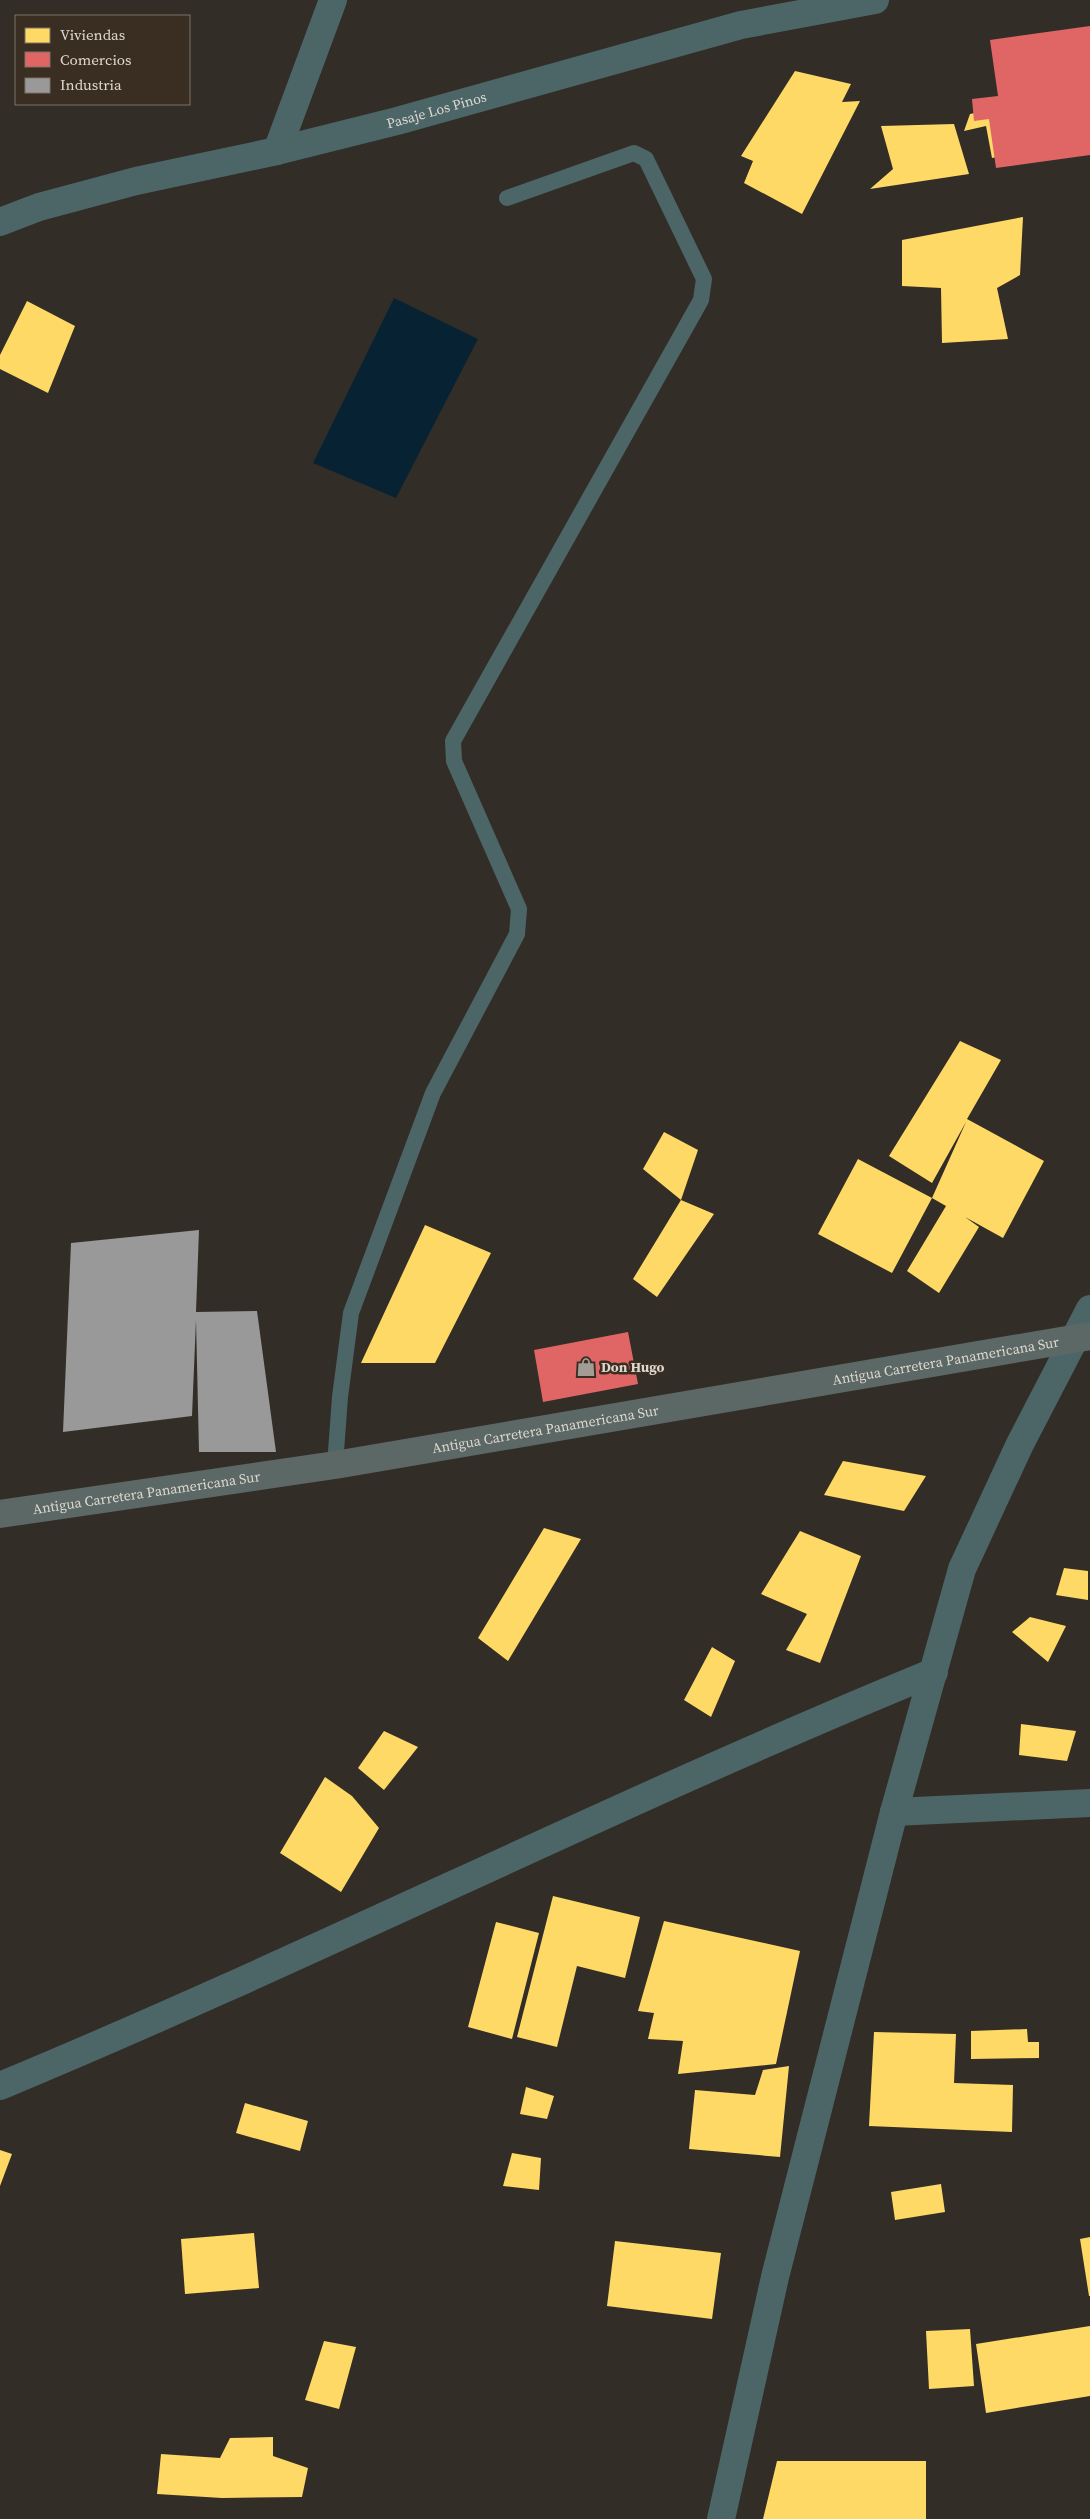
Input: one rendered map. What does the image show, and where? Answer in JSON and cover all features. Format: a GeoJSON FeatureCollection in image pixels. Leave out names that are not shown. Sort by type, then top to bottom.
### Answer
{"type":"FeatureCollection","features":[{"type":"Feature","properties":{"kind":"highway","name":"Antigua Carretera Panamericana Sur"},"geometry":{"type":"LineString","coordinates":[[0,1514],[334,1465],[1083,1337]]}},
{"type":"Feature","properties":{"kind":"street"},"geometry":{"type":"LineString","coordinates":[[277,151],[333,0]]}},
{"type":"Feature","properties":{"kind":"street","name":"Pasaje Los Pinos"},"geometry":{"type":"LineString","coordinates":[[0,222],[39,207],[136,181],[277,151],[406,118],[741,24],[875,0]]}},
{"type":"Feature","properties":{"kind":"street"},"geometry":{"type":"LineString","coordinates":[[721,2519],[775,2277],[894,1812],[962,1569],[1020,1444],[1083,1337],[1090,1309]]}},
{"type":"Feature","properties":{"kind":"street"},"geometry":{"type":"LineString","coordinates":[[0,2086],[92,2048],[485,1868],[823,1717],[934,1672]]}},
{"type":"Feature","properties":{"kind":"street"},"geometry":{"type":"LineString","coordinates":[[894,1812],[1090,1803]]}},
{"type":"Feature","properties":{"kind":"lane"},"geometry":{"type":"LineString","coordinates":[[334,1465],[340,1397],[351,1313],[433,1093],[517,934],[519,909],[454,761],[453,742],[701,300],[704,279],[646,159],[634,153],[507,198]]}},
{"type":"Feature","properties":{"kind":"water"},"geometry":{"type":"Polygon","coordinates":[[[394,298],[478,339],[396,498],[313,463],[394,298]]]}},
{"type":"Feature","properties":{"kind":"building: Viviendas"},"geometry":{"type":"Polygon","coordinates":[[[795,71],[851,84],[842,102],[860,101],[802,214],[744,183],[753,161],[741,156],[795,71]]]}},
{"type":"Feature","properties":{"kind":"building: Viviendas"},"geometry":{"type":"Polygon","coordinates":[[[1090,89],[1090,138],[992,158],[986,126],[964,131],[970,114],[1090,89]]]}},
{"type":"Feature","properties":{"kind":"building: Viviendas"},"geometry":{"type":"Polygon","coordinates":[[[954,124],[969,174],[870,189],[893,169],[881,126],[954,124]]]}},
{"type":"Feature","properties":{"kind":"building: Viviendas"},"geometry":{"type":"Polygon","coordinates":[[[1023,217],[1020,275],[997,288],[1008,339],[942,343],[941,288],[902,286],[902,240],[1023,217]]]}},
{"type":"Feature","properties":{"kind":"building: Viviendas"},"geometry":{"type":"Polygon","coordinates":[[[27,301],[75,326],[48,393],[0,369],[0,355],[27,301]]]}},
{"type":"Feature","properties":{"kind":"building: Viviendas"},"geometry":{"type":"Polygon","coordinates":[[[960,1041],[1001,1060],[967,1119],[1044,1161],[1003,1238],[965,1217],[979,1227],[939,1293],[907,1271],[946,1206],[932,1198],[966,1122],[932,1183],[889,1156],[960,1041]]]}},
{"type":"Feature","properties":{"kind":"building: Viviendas"},"geometry":{"type":"Polygon","coordinates":[[[664,1132],[698,1150],[681,1200],[643,1169],[664,1132]]]}},
{"type":"Feature","properties":{"kind":"building: Viviendas"},"geometry":{"type":"Polygon","coordinates":[[[858,1159],[932,1198],[892,1273],[818,1234],[858,1159]]]}},
{"type":"Feature","properties":{"kind":"building: Viviendas"},"geometry":{"type":"Polygon","coordinates":[[[681,1200],[714,1214],[657,1297],[633,1279],[681,1200]]]}},
{"type":"Feature","properties":{"kind":"building: Viviendas"},"geometry":{"type":"Polygon","coordinates":[[[425,1225],[491,1253],[435,1363],[361,1363],[425,1225]]]}},
{"type":"Feature","properties":{"kind":"building: Viviendas"},"geometry":{"type":"Polygon","coordinates":[[[843,1461],[926,1476],[904,1511],[824,1495],[843,1461]]]}},
{"type":"Feature","properties":{"kind":"building: Viviendas"},"geometry":{"type":"Polygon","coordinates":[[[544,1528],[581,1539],[508,1661],[478,1638],[544,1528]]]}},
{"type":"Feature","properties":{"kind":"building: Viviendas"},"geometry":{"type":"Polygon","coordinates":[[[800,1531],[861,1556],[820,1663],[786,1650],[807,1614],[761,1594],[800,1531]]]}},
{"type":"Feature","properties":{"kind":"building: Viviendas"},"geometry":{"type":"Polygon","coordinates":[[[1064,1568],[1088,1571],[1088,1600],[1056,1595],[1064,1568]]]}},
{"type":"Feature","properties":{"kind":"building: Viviendas"},"geometry":{"type":"Polygon","coordinates":[[[1030,1617],[1066,1626],[1048,1662],[1012,1632],[1030,1617]]]}},
{"type":"Feature","properties":{"kind":"building: Viviendas"},"geometry":{"type":"Polygon","coordinates":[[[712,1647],[735,1661],[711,1717],[684,1700],[712,1647]]]}},
{"type":"Feature","properties":{"kind":"building: Viviendas"},"geometry":{"type":"Polygon","coordinates":[[[1021,1724],[1076,1731],[1067,1761],[1019,1755],[1021,1724]]]}},
{"type":"Feature","properties":{"kind":"building: Viviendas"},"geometry":{"type":"Polygon","coordinates":[[[384,1731],[418,1747],[384,1790],[358,1768],[384,1731]]]}},
{"type":"Feature","properties":{"kind":"building: Viviendas"},"geometry":{"type":"Polygon","coordinates":[[[325,1777],[352,1796],[379,1828],[341,1892],[280,1853],[325,1777]]]}},
{"type":"Feature","properties":{"kind":"building: Viviendas"},"geometry":{"type":"Polygon","coordinates":[[[553,1896],[640,1917],[625,1978],[577,1966],[557,2047],[517,2037],[553,1896]]]}},
{"type":"Feature","properties":{"kind":"building: Viviendas"},"geometry":{"type":"Polygon","coordinates":[[[664,1921],[800,1951],[776,2064],[678,2074],[683,2041],[648,2039],[654,2013],[638,2011],[664,1921]]]}},
{"type":"Feature","properties":{"kind":"building: Viviendas"},"geometry":{"type":"Polygon","coordinates":[[[496,1922],[539,1933],[512,2039],[468,2027],[496,1922]]]}},
{"type":"Feature","properties":{"kind":"building: Viviendas"},"geometry":{"type":"Polygon","coordinates":[[[1027,2029],[1028,2042],[1039,2042],[1039,2058],[971,2059],[971,2031],[1027,2029]]]}},
{"type":"Feature","properties":{"kind":"building: Viviendas"},"geometry":{"type":"Polygon","coordinates":[[[874,2032],[956,2034],[954,2083],[1013,2085],[1012,2132],[869,2126],[874,2032]]]}},
{"type":"Feature","properties":{"kind":"building: Viviendas"},"geometry":{"type":"Polygon","coordinates":[[[789,2066],[780,2157],[689,2149],[695,2090],[755,2095],[763,2070],[789,2066]]]}},
{"type":"Feature","properties":{"kind":"building: Viviendas"},"geometry":{"type":"Polygon","coordinates":[[[526,2087],[554,2096],[547,2119],[520,2114],[526,2087]]]}},
{"type":"Feature","properties":{"kind":"building: Viviendas"},"geometry":{"type":"Polygon","coordinates":[[[245,2103],[308,2121],[300,2151],[236,2133],[245,2103]]]}},
{"type":"Feature","properties":{"kind":"building: Viviendas"},"geometry":{"type":"Polygon","coordinates":[[[0,2150],[12,2154],[0,2186],[0,2150]]]}},
{"type":"Feature","properties":{"kind":"building: Viviendas"},"geometry":{"type":"Polygon","coordinates":[[[512,2153],[541,2158],[539,2190],[503,2186],[512,2153]]]}},
{"type":"Feature","properties":{"kind":"building: Viviendas"},"geometry":{"type":"Polygon","coordinates":[[[941,2184],[945,2212],[895,2220],[891,2192],[941,2184]]]}},
{"type":"Feature","properties":{"kind":"building: Viviendas"},"geometry":{"type":"Polygon","coordinates":[[[254,2233],[259,2288],[185,2294],[181,2239],[254,2233]]]}},
{"type":"Feature","properties":{"kind":"building: Viviendas"},"geometry":{"type":"Polygon","coordinates":[[[1090,2237],[1090,2296],[1089,2296],[1080,2239],[1090,2237]]]}},
{"type":"Feature","properties":{"kind":"building: Viviendas"},"geometry":{"type":"Polygon","coordinates":[[[615,2241],[721,2253],[712,2319],[607,2306],[615,2241]]]}},
{"type":"Feature","properties":{"kind":"building: Viviendas"},"geometry":{"type":"Polygon","coordinates":[[[1090,2326],[1090,2396],[986,2413],[976,2344],[1090,2326]]]}},
{"type":"Feature","properties":{"kind":"building: Viviendas"},"geometry":{"type":"Polygon","coordinates":[[[970,2329],[974,2386],[929,2389],[926,2331],[970,2329]]]}},
{"type":"Feature","properties":{"kind":"building: Viviendas"},"geometry":{"type":"Polygon","coordinates":[[[324,2341],[356,2347],[339,2409],[305,2400],[324,2341]]]}},
{"type":"Feature","properties":{"kind":"building: Viviendas"},"geometry":{"type":"Polygon","coordinates":[[[273,2437],[273,2456],[308,2468],[302,2497],[222,2498],[157,2494],[161,2454],[220,2458],[230,2438],[273,2437]]]}},
{"type":"Feature","properties":{"kind":"building: Viviendas"},"geometry":{"type":"Polygon","coordinates":[[[777,2461],[926,2461],[926,2519],[763,2519],[777,2461]]]}},
{"type":"Feature","properties":{"kind":"building: Comercios"},"geometry":{"type":"Polygon","coordinates":[[[1090,26],[1090,155],[996,168],[989,119],[974,121],[972,99],[998,96],[990,40],[1090,26]]]}},
{"type":"Feature","properties":{"kind":"building: Comercios","name":"Don Hugo"},"geometry":{"type":"Polygon","coordinates":[[[628,1332],[638,1384],[543,1402],[534,1350],[628,1332]]]}},
{"type":"Feature","properties":{"kind":"building: Industria"},"geometry":{"type":"Polygon","coordinates":[[[199,1230],[196,1312],[257,1311],[276,1452],[199,1452],[196,1320],[192,1416],[63,1432],[71,1243],[199,1230]]]}},
{"type":"Feature","properties":{"kind":"place","name":"Don Hugo"},"geometry":{"type":"Point","coordinates":[586,1367]}}]}
